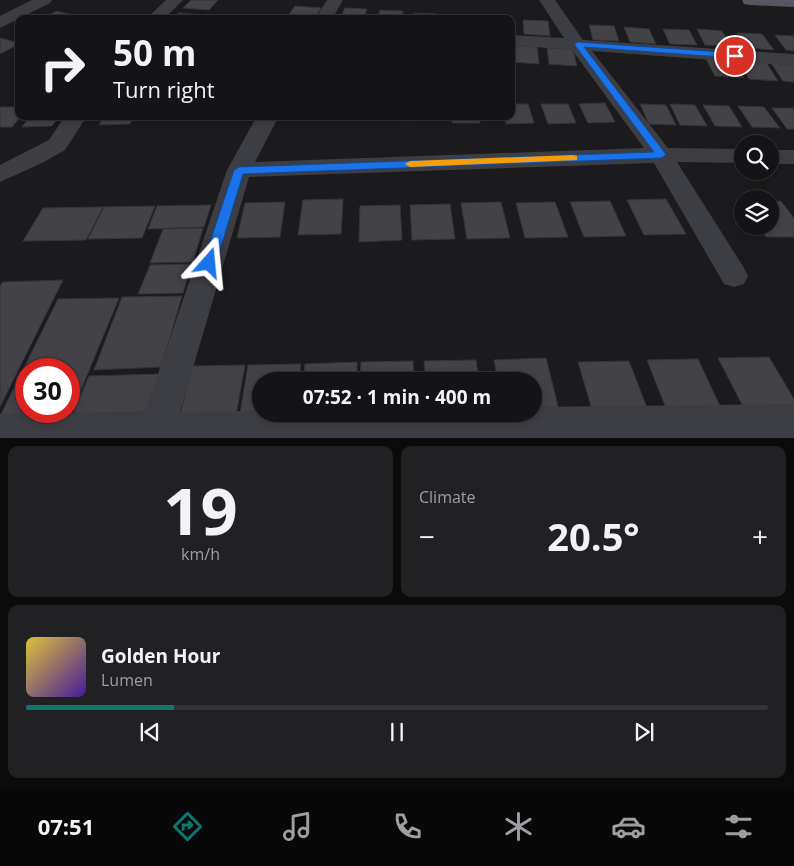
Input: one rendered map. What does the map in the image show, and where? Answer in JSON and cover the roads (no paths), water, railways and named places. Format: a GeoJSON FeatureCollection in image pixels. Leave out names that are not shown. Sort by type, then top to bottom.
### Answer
{"type":"FeatureCollection","features":[{"type":"Feature","properties":{"kind":"main road"},"geometry":{"type":"LineString","coordinates":[[750,0],[794,2]]}},
{"type":"Feature","properties":{"kind":"street"},"geometry":{"type":"LineString","coordinates":[[158,15],[175,0]]}},
{"type":"Feature","properties":{"kind":"street"},"geometry":{"type":"LineString","coordinates":[[326,15],[335,0]]}},
{"type":"Feature","properties":{"kind":"street"},"geometry":{"type":"LineString","coordinates":[[547,0],[661,155],[734,276]]}},
{"type":"Feature","properties":{"kind":"street"},"geometry":{"type":"LineString","coordinates":[[9,2],[40,2]]}},
{"type":"Feature","properties":{"kind":"street"},"geometry":{"type":"LineString","coordinates":[[15,15],[40,2]]}},
{"type":"Feature","properties":{"kind":"street"},"geometry":{"type":"LineString","coordinates":[[0,23],[15,15]]}},
{"type":"Feature","properties":{"kind":"street"},"geometry":{"type":"LineString","coordinates":[[515,40],[794,60]]}},
{"type":"Feature","properties":{"kind":"street"},"geometry":{"type":"LineString","coordinates":[[0,174],[57,145],[73,120]]}},
{"type":"Feature","properties":{"kind":"street"},"geometry":{"type":"LineString","coordinates":[[155,434],[239,170],[266,120]]}},
{"type":"Feature","properties":{"kind":"street"},"geometry":{"type":"LineString","coordinates":[[239,170],[661,155],[734,156]]}},
{"type":"Feature","properties":{"kind":"street"},"geometry":{"type":"LineString","coordinates":[[779,157],[794,157]]}},
{"type":"Feature","properties":{"kind":"street"},"geometry":{"type":"LineString","coordinates":[[0,159],[34,158]]}},
{"type":"Feature","properties":{"kind":"street"},"geometry":{"type":"LineString","coordinates":[[0,432],[155,434],[794,421]]}}]}
